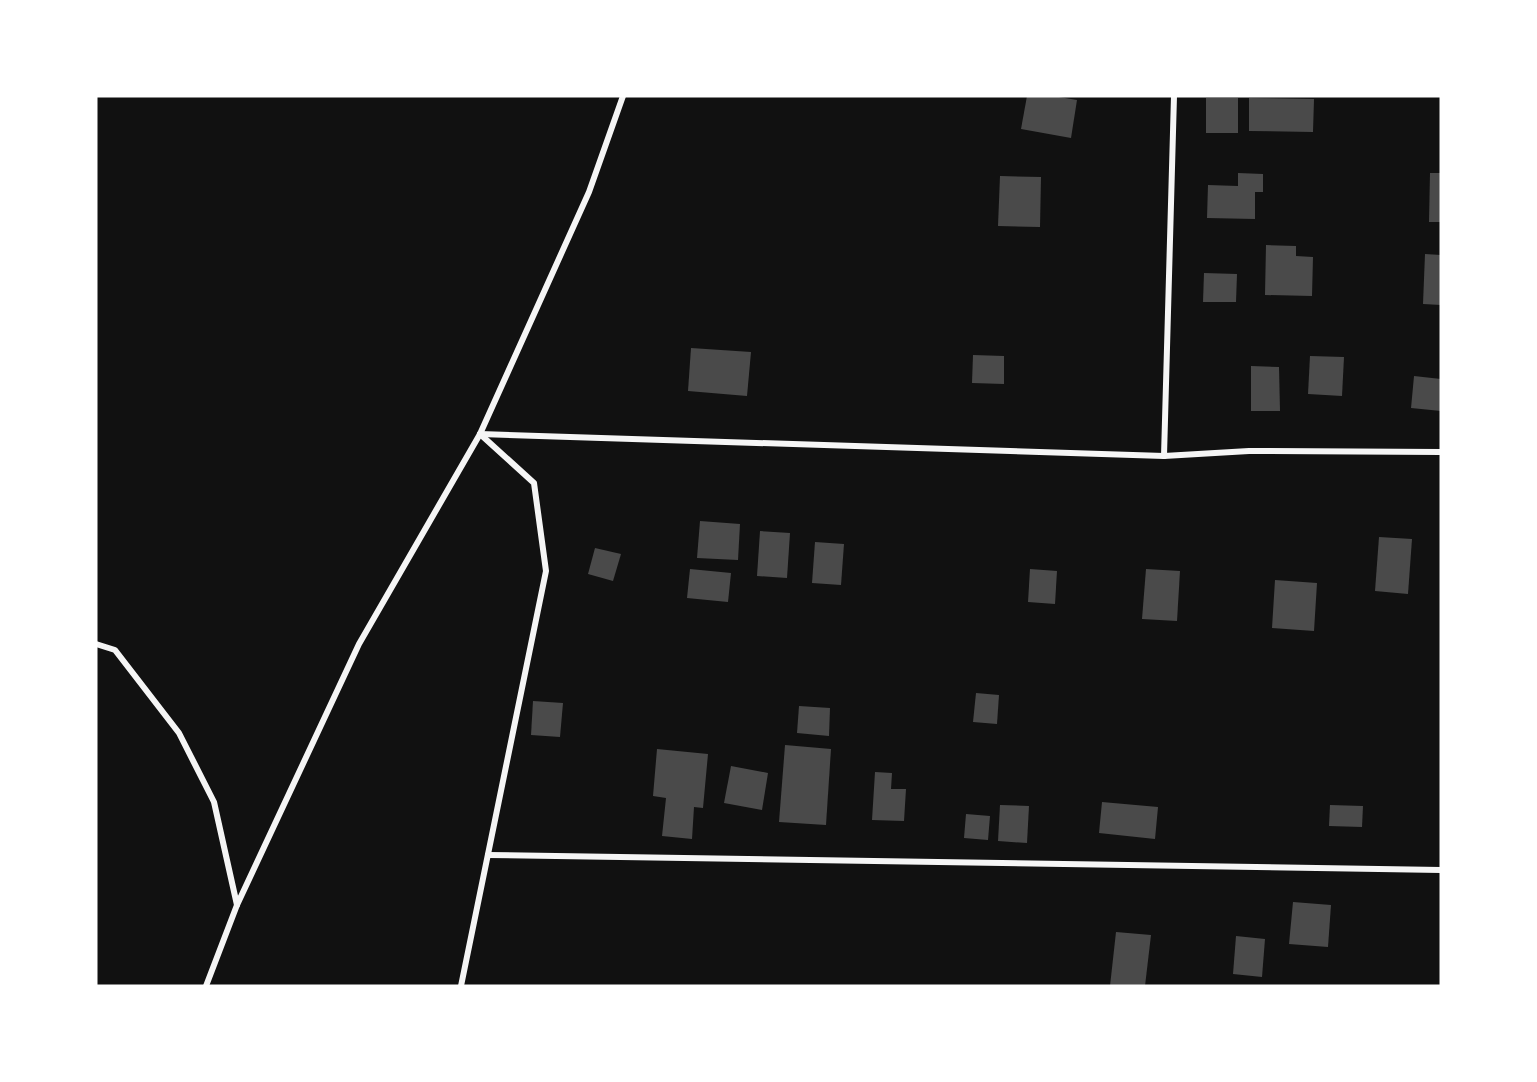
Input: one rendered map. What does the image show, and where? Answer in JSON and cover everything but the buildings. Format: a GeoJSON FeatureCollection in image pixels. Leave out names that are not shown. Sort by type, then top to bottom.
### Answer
{"type":"FeatureCollection","features":[{"type":"Feature","properties":{"kind":"street"},"geometry":{"type":"LineString","coordinates":[[206,986],[237,905],[359,644],[480,434],[589,192],[623,96]]}},
{"type":"Feature","properties":{"kind":"street"},"geometry":{"type":"LineString","coordinates":[[1164,456],[1174,96]]}},
{"type":"Feature","properties":{"kind":"street"},"geometry":{"type":"LineString","coordinates":[[480,434],[1164,456],[1249,451],[1441,452]]}},
{"type":"Feature","properties":{"kind":"street"},"geometry":{"type":"LineString","coordinates":[[461,986],[546,571],[534,483],[480,434]]}},
{"type":"Feature","properties":{"kind":"street"},"geometry":{"type":"LineString","coordinates":[[96,644],[115,650],[179,733],[214,802],[237,905]]}},
{"type":"Feature","properties":{"kind":"street"},"geometry":{"type":"LineString","coordinates":[[488,855],[1441,870]]}}]}
